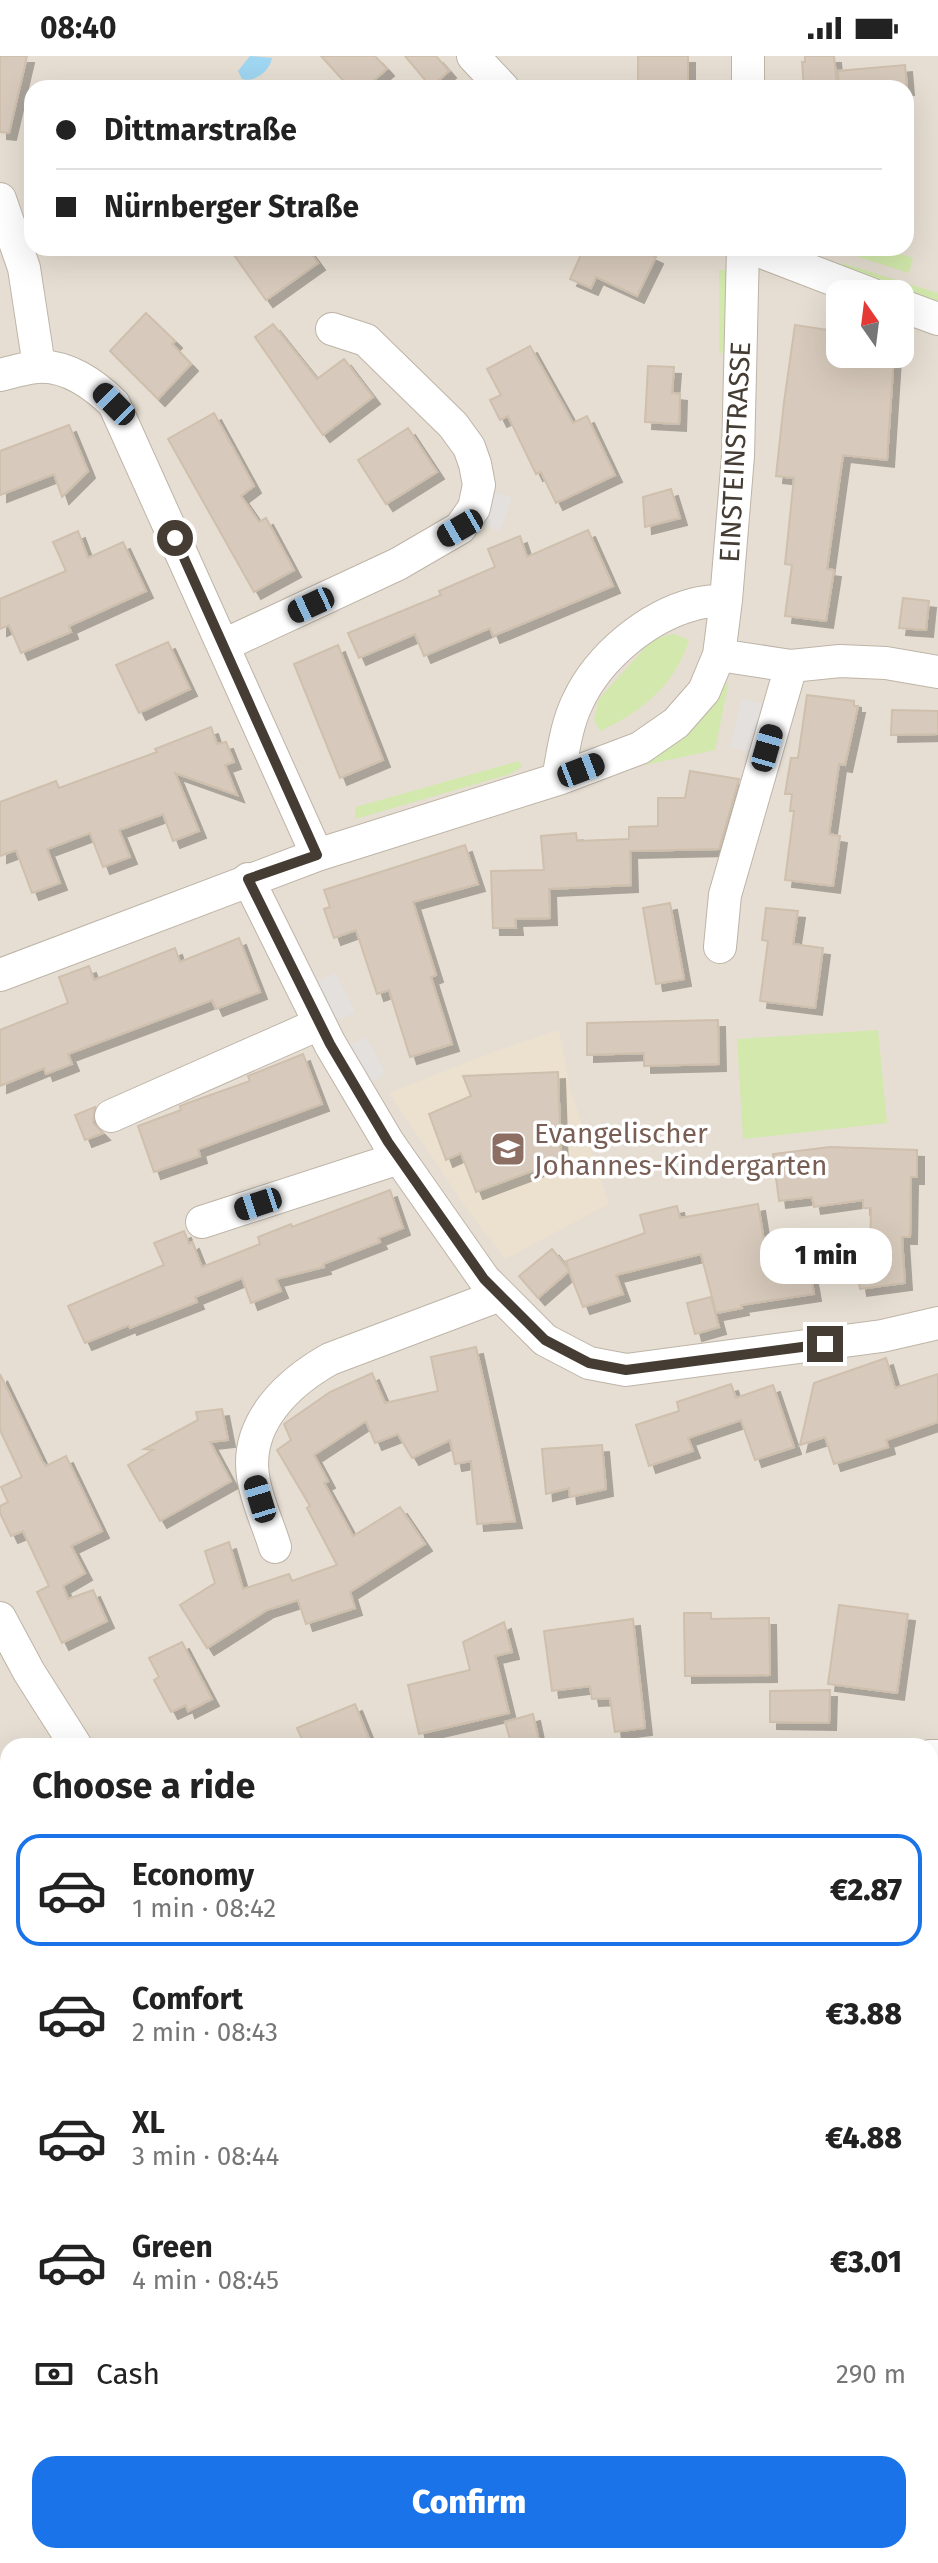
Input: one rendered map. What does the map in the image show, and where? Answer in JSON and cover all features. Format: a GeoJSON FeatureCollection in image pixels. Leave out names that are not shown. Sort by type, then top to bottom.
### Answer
{"type":"FeatureCollection","features":[{"type":"Feature","properties":{"kind":"street"},"geometry":{"type":"LineString","coordinates":[[473,56],[496,80]]}},
{"type":"Feature","properties":{"kind":"street"},"geometry":{"type":"LineString","coordinates":[[748,56],[748,80]]}},
{"type":"Feature","properties":{"kind":"street"},"geometry":{"type":"LineString","coordinates":[[0,199],[24,268],[39,366]]}},
{"type":"Feature","properties":{"kind":"street","name":"EINSTEINSTRASSE"},"geometry":{"type":"LineString","coordinates":[[0,975],[248,879],[558,779],[640,748],[676,723],[704,691],[719,655],[738,456],[743,256]]}},
{"type":"Feature","properties":{"kind":"street"},"geometry":{"type":"LineString","coordinates":[[772,256],[834,280]]}},
{"type":"Feature","properties":{"kind":"street"},"geometry":{"type":"LineString","coordinates":[[914,310],[938,319]]}},
{"type":"Feature","properties":{"kind":"street"},"geometry":{"type":"LineString","coordinates":[[224,645],[398,564],[460,528],[474,508],[479,485],[475,464],[469,447],[453,425],[366,340],[332,329]]}},
{"type":"Feature","properties":{"kind":"street"},"geometry":{"type":"LineString","coordinates":[[0,375],[39,366],[56,368],[95,385],[114,404],[317,855]]}},
{"type":"Feature","properties":{"kind":"street"},"geometry":{"type":"LineString","coordinates":[[558,779],[570,721],[578,700],[593,676],[638,631],[661,617],[696,604],[726,600]]}},
{"type":"Feature","properties":{"kind":"street"},"geometry":{"type":"LineString","coordinates":[[719,655],[791,666],[886,663],[938,672]]}},
{"type":"Feature","properties":{"kind":"street"},"geometry":{"type":"LineString","coordinates":[[720,947],[725,895],[791,666]]}},
{"type":"Feature","properties":{"kind":"street"},"geometry":{"type":"LineString","coordinates":[[248,879],[319,1024],[399,1158],[484,1279],[545,1340],[589,1363],[626,1370],[882,1336],[938,1323]]}},
{"type":"Feature","properties":{"kind":"street"},"geometry":{"type":"LineString","coordinates":[[111,1116],[319,1024]]}},
{"type":"Feature","properties":{"kind":"street"},"geometry":{"type":"LineString","coordinates":[[202,1222],[399,1158]]}},
{"type":"Feature","properties":{"kind":"street"},"geometry":{"type":"LineString","coordinates":[[275,1547],[253,1475],[254,1449],[263,1421],[281,1395],[305,1373],[330,1359],[500,1295]]}},
{"type":"Feature","properties":{"kind":"street"},"geometry":{"type":"LineString","coordinates":[[0,1618],[29,1672],[71,1738]]}},
{"type":"Feature","properties":{"kind":"shaded area"},"geometry":{"type":"Polygon","coordinates":[[[0,56],[938,56],[938,1738],[0,1738],[0,56]]]}},
{"type":"Feature","properties":{"kind":"shaded area"},"geometry":{"type":"Polygon","coordinates":[[[492,491],[512,498],[500,531],[481,524],[492,491]]]}},
{"type":"Feature","properties":{"kind":"shaded area"},"geometry":{"type":"Polygon","coordinates":[[[742,699],[768,705],[754,753],[730,747],[742,699]]]}},
{"type":"Feature","properties":{"kind":"shaded area"},"geometry":{"type":"Polygon","coordinates":[[[335,973],[355,1012],[332,1023],[313,984],[335,973]]]}},
{"type":"Feature","properties":{"kind":"shaded area","name":"Evangelischer Johannes-Kindergarten"},"geometry":{"type":"Polygon","coordinates":[[[559,1030],[571,1092],[609,1204],[505,1259],[467,1209],[389,1093],[559,1030]]]}},
{"type":"Feature","properties":{"kind":"shaded area"},"geometry":{"type":"Polygon","coordinates":[[[366,1037],[386,1074],[368,1084],[348,1046],[366,1037]]]}},
{"type":"Feature","properties":{"kind":"green space"},"geometry":{"type":"Polygon","coordinates":[[[855,256],[907,256],[913,258],[909,273],[855,256]]]}},
{"type":"Feature","properties":{"kind":"green space"},"geometry":{"type":"Polygon","coordinates":[[[842,263],[896,280],[868,280],[840,271],[842,263]]]}},
{"type":"Feature","properties":{"kind":"green space"},"geometry":{"type":"Polygon","coordinates":[[[719,270],[727,270],[726,353],[719,353],[719,270]]]}},
{"type":"Feature","properties":{"kind":"green space"},"geometry":{"type":"Polygon","coordinates":[[[914,286],[938,293],[938,302],[914,294],[914,286]]]}},
{"type":"Feature","properties":{"kind":"green space"},"geometry":{"type":"Polygon","coordinates":[[[674,634],[689,640],[666,683],[642,706],[600,731],[594,720],[599,699],[653,639],[674,634]]]}},
{"type":"Feature","properties":{"kind":"green space"},"geometry":{"type":"Polygon","coordinates":[[[729,681],[715,750],[645,765],[691,727],[729,681]]]}},
{"type":"Feature","properties":{"kind":"green space"},"geometry":{"type":"Polygon","coordinates":[[[519,761],[522,767],[510,774],[355,819],[356,807],[519,761]]]}},
{"type":"Feature","properties":{"kind":"green space"},"geometry":{"type":"Polygon","coordinates":[[[878,1030],[887,1123],[743,1139],[737,1039],[878,1030]]]}},
{"type":"Feature","properties":{"kind":"water"},"geometry":{"type":"Polygon","coordinates":[[[250,56],[272,58],[261,75],[242,79],[238,71],[250,56]]]}},
{"type":"Feature","properties":{"kind":"building"},"geometry":{"type":"Polygon","coordinates":[[[0,56],[27,56],[9,133],[0,132],[0,56]]]}},
{"type":"Feature","properties":{"kind":"building"},"geometry":{"type":"Polygon","coordinates":[[[321,56],[375,56],[387,69],[374,80],[343,80],[321,56]]]}},
{"type":"Feature","properties":{"kind":"building"},"geometry":{"type":"Polygon","coordinates":[[[405,56],[436,56],[449,71],[439,80],[425,80],[405,56]]]}},
{"type":"Feature","properties":{"kind":"building"},"geometry":{"type":"Polygon","coordinates":[[[638,56],[688,56],[688,80],[638,80],[638,56]]]}},
{"type":"Feature","properties":{"kind":"building"},"geometry":{"type":"Polygon","coordinates":[[[805,56],[834,56],[836,80],[803,80],[802,62],[805,62],[805,56]]]}},
{"type":"Feature","properties":{"kind":"building"},"geometry":{"type":"Polygon","coordinates":[[[905,65],[906,80],[839,80],[838,71],[905,65]]]}},
{"type":"Feature","properties":{"kind":"building"},"geometry":{"type":"Polygon","coordinates":[[[235,256],[313,256],[318,263],[266,300],[235,256]]]}},
{"type":"Feature","properties":{"kind":"building"},"geometry":{"type":"Polygon","coordinates":[[[580,256],[656,257],[637,296],[596,277],[591,288],[570,279],[580,256]]]}},
{"type":"Feature","properties":{"kind":"building"},"geometry":{"type":"Polygon","coordinates":[[[146,313],[175,341],[172,344],[191,364],[158,399],[110,351],[146,313]]]}},
{"type":"Feature","properties":{"kind":"building"},"geometry":{"type":"Polygon","coordinates":[[[273,324],[317,379],[344,359],[373,397],[323,435],[255,337],[273,324]]]}},
{"type":"Feature","properties":{"kind":"building"},"geometry":{"type":"Polygon","coordinates":[[[795,325],[826,330],[826,368],[893,368],[887,460],[843,455],[827,569],[834,570],[826,621],[785,616],[792,565],[785,564],[794,478],[776,476],[795,325]]]}},
{"type":"Feature","properties":{"kind":"building"},"geometry":{"type":"Polygon","coordinates":[[[530,346],[573,423],[587,416],[615,475],[556,503],[541,472],[536,474],[508,416],[500,420],[490,400],[501,395],[487,369],[530,346]]]}},
{"type":"Feature","properties":{"kind":"building"},"geometry":{"type":"Polygon","coordinates":[[[648,366],[674,367],[672,393],[680,394],[679,424],[645,422],[648,366]]]}},
{"type":"Feature","properties":{"kind":"building"},"geometry":{"type":"Polygon","coordinates":[[[214,413],[254,486],[241,496],[259,522],[266,518],[294,570],[254,592],[168,439],[214,413]]]}},
{"type":"Feature","properties":{"kind":"building"},"geometry":{"type":"Polygon","coordinates":[[[69,425],[88,471],[62,497],[54,474],[0,495],[0,451],[69,425]]]}},
{"type":"Feature","properties":{"kind":"building"},"geometry":{"type":"Polygon","coordinates":[[[408,428],[437,472],[386,504],[358,460],[408,428]]]}},
{"type":"Feature","properties":{"kind":"building"},"geometry":{"type":"Polygon","coordinates":[[[671,489],[680,518],[645,527],[643,497],[671,489]]]}},
{"type":"Feature","properties":{"kind":"building"},"geometry":{"type":"Polygon","coordinates":[[[588,530],[613,586],[493,636],[490,628],[424,656],[415,634],[359,658],[348,633],[441,595],[439,591],[495,567],[488,549],[520,536],[527,557],[588,530]]]}},
{"type":"Feature","properties":{"kind":"building"},"geometry":{"type":"Polygon","coordinates":[[[78,531],[88,558],[123,542],[146,591],[69,626],[71,632],[21,653],[9,625],[0,629],[0,599],[66,571],[53,542],[78,531]]]}},
{"type":"Feature","properties":{"kind":"building"},"geometry":{"type":"Polygon","coordinates":[[[903,598],[929,601],[926,630],[899,628],[903,598]]]}},
{"type":"Feature","properties":{"kind":"building"},"geometry":{"type":"Polygon","coordinates":[[[168,642],[190,689],[139,713],[116,665],[168,642]]]}},
{"type":"Feature","properties":{"kind":"building"},"geometry":{"type":"Polygon","coordinates":[[[338,645],[383,760],[340,778],[294,664],[338,645]]]}},
{"type":"Feature","properties":{"kind":"building"},"geometry":{"type":"Polygon","coordinates":[[[807,695],[854,701],[854,706],[858,706],[845,765],[839,764],[829,834],[840,836],[833,886],[785,880],[794,811],[790,811],[792,794],[785,794],[791,758],[798,758],[807,695]]]}},
{"type":"Feature","properties":{"kind":"building"},"geometry":{"type":"Polygon","coordinates":[[[892,710],[938,711],[938,734],[891,735],[892,710]]]}},
{"type":"Feature","properties":{"kind":"building"},"geometry":{"type":"Polygon","coordinates":[[[211,727],[217,744],[226,742],[234,762],[225,765],[237,795],[175,773],[199,831],[173,841],[163,814],[119,830],[130,857],[103,867],[90,833],[47,849],[60,883],[32,893],[16,850],[0,856],[0,802],[56,781],[59,788],[157,752],[155,749],[211,727]]]}},
{"type":"Feature","properties":{"kind":"building"},"geometry":{"type":"Polygon","coordinates":[[[690,771],[739,779],[719,849],[630,851],[631,885],[549,889],[550,918],[515,919],[516,928],[493,928],[491,871],[544,870],[541,836],[576,833],[577,841],[629,839],[629,827],[658,826],[658,798],[685,798],[690,771]]]}},
{"type":"Feature","properties":{"kind":"building"},"geometry":{"type":"Polygon","coordinates":[[[465,845],[478,884],[413,902],[436,975],[431,977],[452,1044],[410,1057],[389,990],[377,994],[356,930],[334,938],[324,909],[330,907],[324,890],[465,845]]]}},
{"type":"Feature","properties":{"kind":"building"},"geometry":{"type":"Polygon","coordinates":[[[670,903],[684,979],[656,984],[643,908],[670,903]]]}},
{"type":"Feature","properties":{"kind":"building"},"geometry":{"type":"Polygon","coordinates":[[[766,908],[798,911],[793,944],[823,948],[815,1008],[760,1001],[768,941],[762,940],[766,908]]]}},
{"type":"Feature","properties":{"kind":"building"},"geometry":{"type":"Polygon","coordinates":[[[239,938],[260,992],[216,1009],[212,1000],[68,1054],[72,1064],[46,1074],[44,1068],[0,1086],[0,1030],[68,1003],[59,977],[89,966],[94,980],[175,948],[180,962],[239,938]]]}},
{"type":"Feature","properties":{"kind":"building"},"geometry":{"type":"Polygon","coordinates":[[[718,1020],[719,1064],[644,1066],[644,1053],[587,1055],[587,1023],[718,1020]]]}},
{"type":"Feature","properties":{"kind":"building"},"geometry":{"type":"Polygon","coordinates":[[[303,1054],[322,1104],[198,1149],[200,1156],[154,1172],[138,1126],[181,1110],[180,1106],[250,1081],[248,1076],[303,1054]]]}},
{"type":"Feature","properties":{"kind":"building"},"geometry":{"type":"Polygon","coordinates":[[[558,1072],[561,1160],[476,1192],[461,1153],[446,1160],[429,1114],[471,1096],[463,1076],[558,1072]]]}},
{"type":"Feature","properties":{"kind":"building"},"geometry":{"type":"Polygon","coordinates":[[[95,1107],[93,1123],[103,1133],[85,1140],[75,1115],[95,1107]]]}},
{"type":"Feature","properties":{"kind":"building"},"geometry":{"type":"Polygon","coordinates":[[[830,1147],[917,1150],[917,1177],[911,1177],[910,1237],[902,1237],[905,1283],[860,1289],[855,1258],[870,1258],[871,1208],[863,1208],[863,1200],[814,1207],[812,1197],[779,1201],[773,1154],[830,1147]]]}},
{"type":"Feature","properties":{"kind":"building"},"geometry":{"type":"Polygon","coordinates":[[[390,1190],[403,1228],[378,1238],[380,1242],[323,1264],[324,1267],[276,1279],[281,1291],[251,1303],[242,1278],[195,1297],[197,1302],[85,1343],[68,1306],[164,1265],[154,1243],[184,1231],[202,1267],[260,1244],[258,1237],[390,1190]]]}},
{"type":"Feature","properties":{"kind":"building"},"geometry":{"type":"Polygon","coordinates":[[[758,1204],[769,1272],[809,1266],[814,1294],[741,1305],[742,1308],[716,1313],[701,1254],[616,1275],[623,1294],[583,1307],[569,1271],[538,1298],[519,1276],[552,1249],[569,1270],[566,1261],[645,1233],[640,1215],[677,1206],[680,1218],[758,1204]]]}},
{"type":"Feature","properties":{"kind":"building"},"geometry":{"type":"Polygon","coordinates":[[[711,1297],[719,1327],[695,1334],[687,1303],[711,1297]]]}},
{"type":"Feature","properties":{"kind":"building"},"geometry":{"type":"Polygon","coordinates":[[[476,1347],[515,1521],[477,1524],[471,1461],[455,1464],[450,1440],[412,1458],[398,1434],[375,1443],[366,1421],[314,1455],[328,1481],[324,1483],[353,1536],[400,1507],[425,1544],[350,1592],[355,1608],[306,1624],[298,1600],[267,1610],[207,1648],[180,1605],[215,1583],[205,1551],[229,1542],[243,1589],[289,1574],[292,1581],[337,1565],[307,1508],[310,1506],[277,1450],[291,1440],[284,1424],[330,1392],[372,1373],[385,1403],[438,1391],[431,1357],[476,1347]]]}},
{"type":"Feature","properties":{"kind":"building"},"geometry":{"type":"Polygon","coordinates":[[[886,1358],[895,1388],[938,1374],[938,1422],[886,1440],[888,1447],[834,1464],[825,1437],[800,1445],[814,1383],[886,1358]]]}},
{"type":"Feature","properties":{"kind":"building"},"geometry":{"type":"Polygon","coordinates":[[[0,1374],[42,1461],[46,1466],[66,1456],[102,1531],[71,1546],[85,1573],[63,1586],[68,1599],[93,1590],[107,1621],[62,1643],[37,1592],[49,1586],[23,1531],[11,1536],[0,1513],[0,1506],[8,1502],[1,1487],[22,1477],[0,1430],[0,1374]]]}},
{"type":"Feature","properties":{"kind":"building"},"geometry":{"type":"Polygon","coordinates":[[[731,1384],[736,1398],[773,1385],[794,1447],[755,1460],[741,1420],[688,1438],[693,1451],[649,1466],[636,1425],[679,1411],[677,1402],[731,1384]]]}},
{"type":"Feature","properties":{"kind":"building"},"geometry":{"type":"Polygon","coordinates":[[[222,1409],[228,1440],[210,1442],[231,1481],[160,1521],[128,1465],[153,1450],[144,1449],[198,1420],[196,1412],[222,1409]]]}},
{"type":"Feature","properties":{"kind":"building"},"geometry":{"type":"Polygon","coordinates":[[[602,1445],[606,1489],[570,1497],[569,1488],[546,1494],[542,1449],[602,1445]]]}},
{"type":"Feature","properties":{"kind":"building"},"geometry":{"type":"Polygon","coordinates":[[[839,1605],[908,1614],[897,1693],[828,1684],[839,1605]]]}},
{"type":"Feature","properties":{"kind":"building"},"geometry":{"type":"Polygon","coordinates":[[[684,1613],[711,1613],[711,1619],[769,1618],[770,1675],[685,1676],[684,1613]]]}},
{"type":"Feature","properties":{"kind":"building"},"geometry":{"type":"Polygon","coordinates":[[[633,1619],[645,1728],[615,1732],[610,1698],[592,1699],[590,1686],[552,1691],[544,1631],[633,1619]]]}},
{"type":"Feature","properties":{"kind":"building"},"geometry":{"type":"Polygon","coordinates":[[[504,1622],[512,1652],[495,1656],[509,1713],[419,1734],[408,1685],[470,1670],[463,1642],[504,1622]]]}},
{"type":"Feature","properties":{"kind":"building"},"geometry":{"type":"Polygon","coordinates":[[[182,1642],[212,1699],[188,1711],[186,1705],[171,1712],[154,1680],[159,1677],[149,1658],[182,1642]]]}},
{"type":"Feature","properties":{"kind":"building"},"geometry":{"type":"Polygon","coordinates":[[[830,1690],[829,1723],[770,1722],[770,1691],[830,1690]]]}},
{"type":"Feature","properties":{"kind":"building"},"geometry":{"type":"Polygon","coordinates":[[[355,1704],[369,1738],[301,1738],[297,1728],[355,1704]]]}},
{"type":"Feature","properties":{"kind":"building"},"geometry":{"type":"Polygon","coordinates":[[[533,1714],[538,1738],[510,1738],[505,1722],[533,1714]]]}},
{"type":"Feature","properties":{"kind":"place","name":"Evangelischer Johannes-Kindergarten"},"geometry":{"type":"Point","coordinates":[508,1149]}},
{"type":"Feature","properties":{"kind":"route"},"geometry":{"type":"LineString","coordinates":[[175,538],[317,855],[248,879],[330,1044],[388,1142],[484,1279],[545,1340],[589,1363],[626,1370],[825,1344]]}}]}
